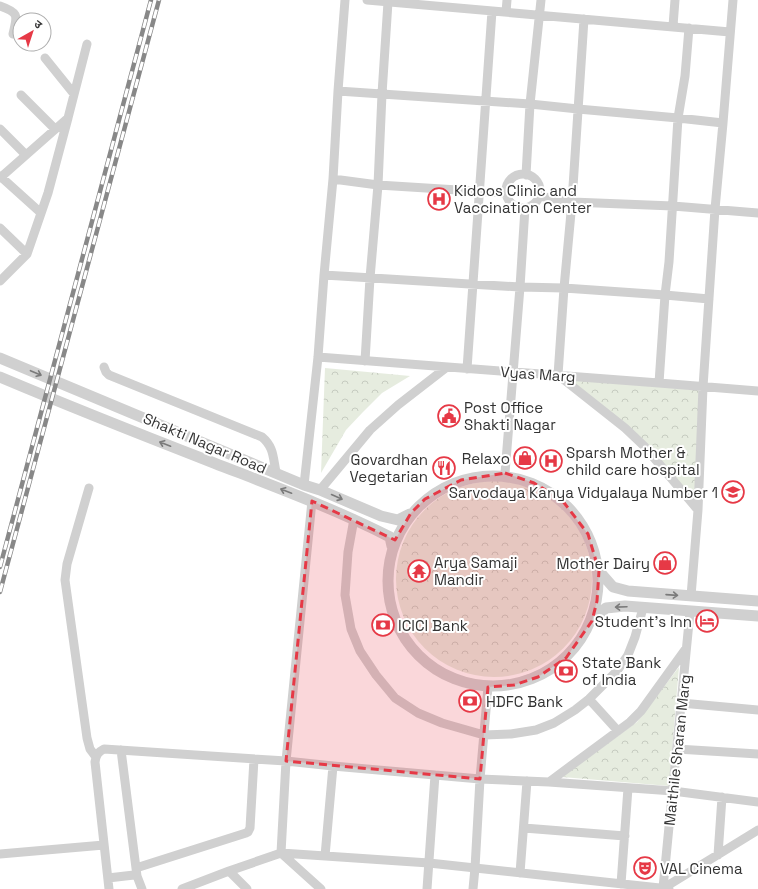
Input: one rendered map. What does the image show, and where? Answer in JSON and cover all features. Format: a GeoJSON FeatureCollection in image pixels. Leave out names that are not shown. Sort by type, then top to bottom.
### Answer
{"type":"FeatureCollection","features":[{"type":"Feature","properties":{"kind":"street"},"geometry":{"type":"LineString","coordinates":[[304,484],[318,357],[333,179],[345,0]]}},
{"type":"Feature","properties":{"kind":"street"},"geometry":{"type":"LineString","coordinates":[[367,0],[730,32]]}},
{"type":"Feature","properties":{"kind":"street"},"geometry":{"type":"LineString","coordinates":[[506,0],[506,12]]}},
{"type":"Feature","properties":{"kind":"street"},"geometry":{"type":"LineString","coordinates":[[526,175],[530,104],[542,0]]}},
{"type":"Feature","properties":{"kind":"street"},"geometry":{"type":"LineString","coordinates":[[673,26],[675,0]]}},
{"type":"Feature","properties":{"kind":"street"},"geometry":{"type":"LineString","coordinates":[[691,596],[698,510],[703,387],[715,209],[733,0]]}},
{"type":"Feature","properties":{"kind":"street"},"geometry":{"type":"LineString","coordinates":[[365,361],[378,185],[388,2]]}},
{"type":"Feature","properties":{"kind":"street"},"geometry":{"type":"LineString","coordinates":[[0,6],[13,12]]}},
{"type":"Feature","properties":{"kind":"street"},"geometry":{"type":"LineString","coordinates":[[467,369],[492,11]]}},
{"type":"Feature","properties":{"kind":"street"},"geometry":{"type":"LineString","coordinates":[[584,19],[572,202],[558,375],[625,428],[644,446],[698,510]]}},
{"type":"Feature","properties":{"kind":"street"},"geometry":{"type":"LineString","coordinates":[[659,383],[665,295],[669,262],[678,118],[685,76],[689,28]]}},
{"type":"Feature","properties":{"kind":"street"},"geometry":{"type":"LineString","coordinates":[[0,280],[26,254],[41,214],[48,193],[87,44]]}},
{"type":"Feature","properties":{"kind":"street"},"geometry":{"type":"LineString","coordinates":[[46,58],[74,94]]}},
{"type":"Feature","properties":{"kind":"street"},"geometry":{"type":"LineString","coordinates":[[338,91],[530,104],[723,123]]}},
{"type":"Feature","properties":{"kind":"street"},"geometry":{"type":"LineString","coordinates":[[20,95],[55,129]]}},
{"type":"Feature","properties":{"kind":"street"},"geometry":{"type":"LineString","coordinates":[[41,214],[0,177],[68,118]]}},
{"type":"Feature","properties":{"kind":"street"},"geometry":{"type":"LineString","coordinates":[[0,129],[26,155]]}},
{"type":"Feature","properties":{"kind":"street"},"geometry":{"type":"LineString","coordinates":[[526,175],[536,180],[539,185],[540,196],[534,205],[525,208],[516,207],[509,201],[506,193],[507,187],[514,177],[526,175]]}},
{"type":"Feature","properties":{"kind":"street"},"geometry":{"type":"LineString","coordinates":[[333,179],[378,185],[506,193]]}},
{"type":"Feature","properties":{"kind":"street"},"geometry":{"type":"LineString","coordinates":[[540,196],[572,202],[673,206],[758,213]]}},
{"type":"Feature","properties":{"kind":"street"},"geometry":{"type":"LineString","coordinates":[[505,473],[525,208]]}},
{"type":"Feature","properties":{"kind":"street"},"geometry":{"type":"LineString","coordinates":[[0,228],[26,254]]}},
{"type":"Feature","properties":{"kind":"street"},"geometry":{"type":"LineString","coordinates":[[324,274],[520,287],[564,288],[709,299]]}},
{"type":"Feature","properties":{"kind":"street","name":"Vyas Marg"},"geometry":{"type":"LineString","coordinates":[[318,357],[758,392]]}},
{"type":"Feature","properties":{"kind":"street","name":"Shakti Nagar Road"},"geometry":{"type":"LineString","coordinates":[[0,358],[381,516],[398,520],[411,513]]}},
{"type":"Feature","properties":{"kind":"street"},"geometry":{"type":"LineString","coordinates":[[104,367],[109,375],[262,437],[272,448],[276,472]]}},
{"type":"Feature","properties":{"kind":"street"},"geometry":{"type":"LineString","coordinates":[[320,490],[370,430],[398,405],[447,367]]}},
{"type":"Feature","properties":{"kind":"street","name":"Shakti Nagar Road"},"geometry":{"type":"LineString","coordinates":[[0,378],[93,416],[312,501],[354,519],[390,537],[392,546]]}},
{"type":"Feature","properties":{"kind":"street"},"geometry":{"type":"LineString","coordinates":[[505,473],[534,483],[562,500],[588,534],[599,572],[597,601],[592,621],[587,631],[566,658],[538,677],[514,685],[488,687],[456,680],[424,661],[401,633],[388,599],[388,566],[392,546],[402,526],[411,513],[425,499],[461,480],[505,473]]}},
{"type":"Feature","properties":{"kind":"street"},"geometry":{"type":"LineString","coordinates":[[89,488],[67,564],[65,580],[87,738],[90,749],[96,757]]}},
{"type":"Feature","properties":{"kind":"street"},"geometry":{"type":"LineString","coordinates":[[281,853],[286,761],[312,501]]}},
{"type":"Feature","properties":{"kind":"street"},"geometry":{"type":"LineString","coordinates":[[354,519],[348,552],[345,595],[350,628],[360,651],[376,675],[395,698],[418,714],[442,723],[484,735],[511,734],[536,730],[554,723],[589,699],[617,671],[628,655],[643,608]]}},
{"type":"Feature","properties":{"kind":"street"},"geometry":{"type":"LineString","coordinates":[[599,572],[613,587],[628,591],[758,601]]}},
{"type":"Feature","properties":{"kind":"street"},"geometry":{"type":"LineString","coordinates":[[592,621],[606,608],[625,606],[758,616]]}},
{"type":"Feature","properties":{"kind":"street","name":"Maithile Sharan Marg"},"geometry":{"type":"LineString","coordinates":[[664,889],[690,612]]}},
{"type":"Feature","properties":{"kind":"street"},"geometry":{"type":"LineString","coordinates":[[549,782],[630,722],[641,711],[687,648]]}},
{"type":"Feature","properties":{"kind":"street"},"geometry":{"type":"LineString","coordinates":[[473,889],[488,687]]}},
{"type":"Feature","properties":{"kind":"street"},"geometry":{"type":"LineString","coordinates":[[589,699],[618,731]]}},
{"type":"Feature","properties":{"kind":"street"},"geometry":{"type":"LineString","coordinates":[[681,703],[758,710]]}},
{"type":"Feature","properties":{"kind":"street"},"geometry":{"type":"LineString","coordinates":[[109,889],[95,762],[98,752],[104,749],[254,758],[480,779],[549,782],[673,791],[758,802]]}},
{"type":"Feature","properties":{"kind":"street"},"geometry":{"type":"LineString","coordinates":[[677,749],[758,754]]}},
{"type":"Feature","properties":{"kind":"street"},"geometry":{"type":"LineString","coordinates":[[121,750],[137,872],[142,889]]}},
{"type":"Feature","properties":{"kind":"street"},"geometry":{"type":"LineString","coordinates":[[108,878],[134,875],[137,872],[246,834],[250,828],[254,758]]}},
{"type":"Feature","properties":{"kind":"street"},"geometry":{"type":"LineString","coordinates":[[325,856],[333,766]]}},
{"type":"Feature","properties":{"kind":"street"},"geometry":{"type":"LineString","coordinates":[[427,889],[435,775]]}},
{"type":"Feature","properties":{"kind":"street"},"geometry":{"type":"LineString","coordinates":[[520,873],[527,781]]}},
{"type":"Feature","properties":{"kind":"street"},"geometry":{"type":"LineString","coordinates":[[620,884],[628,788]]}},
{"type":"Feature","properties":{"kind":"street"},"geometry":{"type":"LineString","coordinates":[[718,855],[722,797]]}},
{"type":"Feature","properties":{"kind":"street"},"geometry":{"type":"LineString","coordinates":[[524,828],[625,836]]}},
{"type":"Feature","properties":{"kind":"street"},"geometry":{"type":"LineString","coordinates":[[182,889],[281,853],[475,868],[664,889],[758,830]]}},
{"type":"Feature","properties":{"kind":"street"},"geometry":{"type":"LineString","coordinates":[[0,854],[104,845]]}},
{"type":"Feature","properties":{"kind":"street"},"geometry":{"type":"LineString","coordinates":[[281,853],[321,889]]}},
{"type":"Feature","properties":{"kind":"street"},"geometry":{"type":"LineString","coordinates":[[229,871],[247,889]]}},
{"type":"Feature","properties":{"kind":"highlighted area"},"geometry":{"type":"Polygon","coordinates":[[[505,473],[534,483],[562,500],[588,534],[599,571],[597,601],[592,621],[566,658],[538,677],[514,685],[488,687],[480,779],[286,761],[312,501],[395,540],[411,513],[425,499],[461,480],[505,473]]]}},
{"type":"Feature","properties":{"kind":"green space"},"geometry":{"type":"Polygon","coordinates":[[[325,368],[410,376],[382,393],[346,430],[321,473],[325,368]]]}},
{"type":"Feature","properties":{"kind":"green space"},"geometry":{"type":"Polygon","coordinates":[[[571,380],[699,390],[695,501],[571,380]]]}},
{"type":"Feature","properties":{"kind":"green space"},"geometry":{"type":"Polygon","coordinates":[[[494,481],[522,485],[540,493],[556,503],[570,517],[580,533],[588,551],[592,579],[588,607],[580,625],[570,641],[556,655],[540,665],[522,673],[494,677],[466,673],[448,665],[432,655],[418,641],[408,625],[400,607],[396,579],[400,551],[408,533],[418,517],[432,503],[448,493],[466,485],[494,481]]]}},
{"type":"Feature","properties":{"kind":"green space"},"geometry":{"type":"Polygon","coordinates":[[[679,667],[669,786],[562,777],[637,722],[679,667]]]}},
{"type":"Feature","properties":{"kind":"railway"},"geometry":{"type":"LineString","coordinates":[[0,567],[151,0]]}},
{"type":"Feature","properties":{"kind":"railway"},"geometry":{"type":"LineString","coordinates":[[0,592],[159,0]]}},
{"type":"Feature","properties":{"kind":"place","name":"Kidoos Clinic and Vaccination Center"},"geometry":{"type":"Point","coordinates":[439,199]}},
{"type":"Feature","properties":{"kind":"place","name":"Post Office Shakti Nagar"},"geometry":{"type":"Point","coordinates":[449,416]}},
{"type":"Feature","properties":{"kind":"place","name":"Relaxo"},"geometry":{"type":"Point","coordinates":[525,458]}},
{"type":"Feature","properties":{"kind":"place","name":"Sparsh Mother & child care hospital"},"geometry":{"type":"Point","coordinates":[551,461]}},
{"type":"Feature","properties":{"kind":"place","name":"Govardhan Vegetarian"},"geometry":{"type":"Point","coordinates":[444,468]}},
{"type":"Feature","properties":{"kind":"place","name":"Sarvodaya Kanya Vidyalaya Number 1"},"geometry":{"type":"Point","coordinates":[733,492]}},
{"type":"Feature","properties":{"kind":"place","name":"Mother Dairy"},"geometry":{"type":"Point","coordinates":[665,563]}},
{"type":"Feature","properties":{"kind":"place","name":"Arya Samaji Mandir"},"geometry":{"type":"Point","coordinates":[419,571]}},
{"type":"Feature","properties":{"kind":"place","name":"Student's Inn"},"geometry":{"type":"Point","coordinates":[707,621]}},
{"type":"Feature","properties":{"kind":"place","name":"ICICI Bank"},"geometry":{"type":"Point","coordinates":[383,625]}},
{"type":"Feature","properties":{"kind":"place","name":"State Bank of India"},"geometry":{"type":"Point","coordinates":[566,671]}},
{"type":"Feature","properties":{"kind":"place","name":"HDFC Bank"},"geometry":{"type":"Point","coordinates":[470,701]}},
{"type":"Feature","properties":{"kind":"place","name":"VAL Cinema"},"geometry":{"type":"Point","coordinates":[645,868]}}]}
